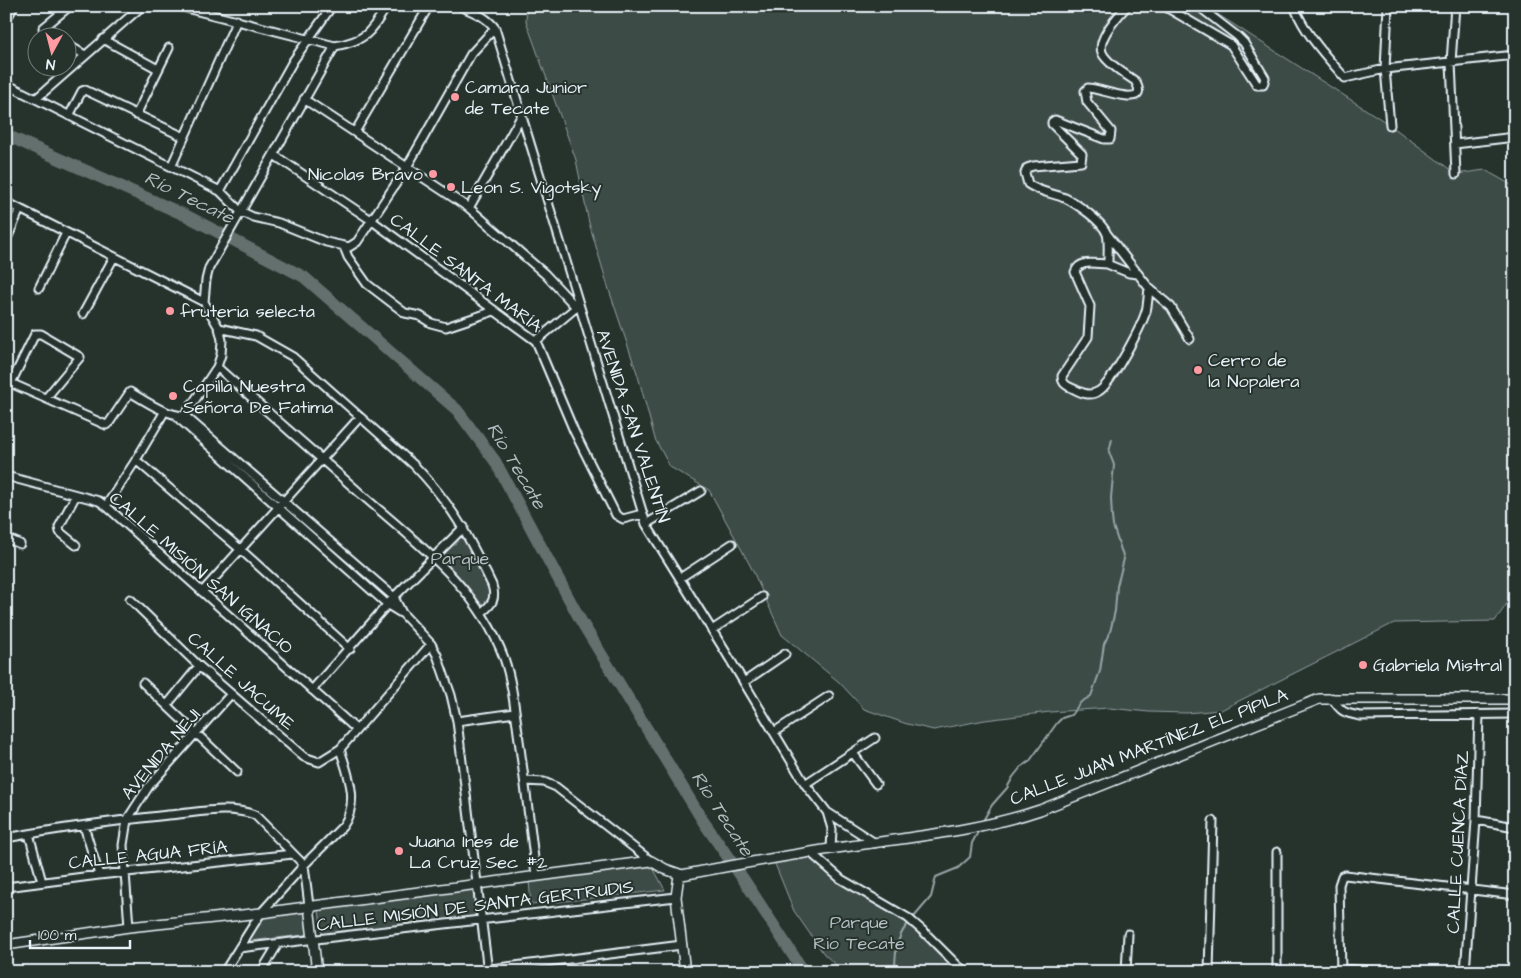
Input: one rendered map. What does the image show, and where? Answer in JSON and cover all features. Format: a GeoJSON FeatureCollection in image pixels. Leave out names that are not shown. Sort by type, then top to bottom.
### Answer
{"type":"FeatureCollection","features":[{"type":"Feature","properties":{"kind":"main road","name":"CALLE JUAN MARTÍNEZ EL PÍPILA"},"geometry":{"type":"LineString","coordinates":[[679,874],[810,852],[950,832],[1015,818],[1083,794],[1320,699],[1515,699]]}},
{"type":"Feature","properties":{"kind":"main road"},"geometry":{"type":"LineString","coordinates":[[6,945],[651,861],[679,874],[676,897],[685,972]]}},
{"type":"Feature","properties":{"kind":"main road"},"geometry":{"type":"LineString","coordinates":[[309,906],[317,972]]}},
{"type":"Feature","properties":{"kind":"street"},"geometry":{"type":"LineString","coordinates":[[6,20],[14,6]]}},
{"type":"Feature","properties":{"kind":"street"},"geometry":{"type":"LineString","coordinates":[[45,28],[70,6]]}},
{"type":"Feature","properties":{"kind":"street"},"geometry":{"type":"LineString","coordinates":[[37,98],[142,6]]}},
{"type":"Feature","properties":{"kind":"street"},"geometry":{"type":"LineString","coordinates":[[178,6],[335,46],[352,43],[364,37],[373,28],[387,6]]}},
{"type":"Feature","properties":{"kind":"street"},"geometry":{"type":"LineString","coordinates":[[220,191],[292,60],[332,6]]}},
{"type":"Feature","properties":{"kind":"street"},"geometry":{"type":"LineString","coordinates":[[355,132],[429,6]]}},
{"type":"Feature","properties":{"kind":"street"},"geometry":{"type":"LineString","coordinates":[[6,84],[172,165],[220,191],[240,211],[253,217],[279,223],[326,242],[349,247],[357,242],[407,167],[471,54],[495,28],[483,16],[460,6]]}},
{"type":"Feature","properties":{"kind":"street"},"geometry":{"type":"LineString","coordinates":[[1128,6],[1110,26],[1102,42],[1101,50],[1105,58],[1134,81],[1138,92],[1130,97],[1094,88],[1088,88],[1085,91],[1087,102],[1111,131],[1110,139],[1104,140],[1055,120],[1052,124],[1082,154],[1081,162],[1033,166],[1027,168],[1025,173],[1028,184],[1037,190],[1066,199],[1090,214],[1149,288],[1171,308],[1190,339]]}},
{"type":"Feature","properties":{"kind":"street"},"geometry":{"type":"LineString","coordinates":[[1164,6],[1225,41],[1235,50],[1257,85],[1263,85],[1265,78],[1244,43],[1198,6]]}},
{"type":"Feature","properties":{"kind":"street"},"geometry":{"type":"LineString","coordinates":[[1294,6],[1300,21],[1318,47],[1345,78],[1385,69],[1515,56]]}},
{"type":"Feature","properties":{"kind":"street"},"geometry":{"type":"LineString","coordinates":[[1388,6],[1385,69],[1390,125]]}},
{"type":"Feature","properties":{"kind":"street"},"geometry":{"type":"LineString","coordinates":[[1455,6],[1450,62],[1456,174]]}},
{"type":"Feature","properties":{"kind":"street"},"geometry":{"type":"LineString","coordinates":[[172,165],[237,20]]}},
{"type":"Feature","properties":{"kind":"street","name":"AVENIDA SAN VALENTÍN"},"geometry":{"type":"LineString","coordinates":[[495,28],[646,524],[805,784],[827,812],[875,842]]}},
{"type":"Feature","properties":{"kind":"street"},"geometry":{"type":"LineString","coordinates":[[103,40],[158,69]]}},
{"type":"Feature","properties":{"kind":"street"},"geometry":{"type":"LineString","coordinates":[[204,302],[209,268],[335,46]]}},
{"type":"Feature","properties":{"kind":"street"},"geometry":{"type":"LineString","coordinates":[[136,115],[169,48]]}},
{"type":"Feature","properties":{"kind":"street"},"geometry":{"type":"LineString","coordinates":[[78,51],[85,55]]}},
{"type":"Feature","properties":{"kind":"street"},"geometry":{"type":"LineString","coordinates":[[70,114],[79,94],[85,90],[184,137]]}},
{"type":"Feature","properties":{"kind":"street"},"geometry":{"type":"LineString","coordinates":[[304,100],[469,208],[578,305],[536,341]]}},
{"type":"Feature","properties":{"kind":"street"},"geometry":{"type":"LineString","coordinates":[[469,208],[522,115]]}},
{"type":"Feature","properties":{"kind":"street"},"geometry":{"type":"LineString","coordinates":[[1455,144],[1515,137]]}},
{"type":"Feature","properties":{"kind":"street","name":"CALLE SANTA MARÍA"},"geometry":{"type":"LineString","coordinates":[[274,155],[371,220],[536,341],[574,431],[616,515],[623,519],[642,514]]}},
{"type":"Feature","properties":{"kind":"street"},"geometry":{"type":"LineString","coordinates":[[6,202],[204,302],[219,328],[222,346],[221,355],[216,367],[181,418]]}},
{"type":"Feature","properties":{"kind":"street"},"geometry":{"type":"LineString","coordinates":[[6,241],[20,209]]}},
{"type":"Feature","properties":{"kind":"street"},"geometry":{"type":"LineString","coordinates":[[39,288],[66,233]]}},
{"type":"Feature","properties":{"kind":"street"},"geometry":{"type":"LineString","coordinates":[[1107,234],[1107,264]]}},
{"type":"Feature","properties":{"kind":"street"},"geometry":{"type":"LineString","coordinates":[[344,247],[348,257],[367,284],[405,313],[420,316],[432,324],[446,327],[459,324],[494,310]]}},
{"type":"Feature","properties":{"kind":"street"},"geometry":{"type":"LineString","coordinates":[[83,314],[114,257]]}},
{"type":"Feature","properties":{"kind":"street"},"geometry":{"type":"LineString","coordinates":[[1138,274],[1128,273],[1107,264],[1082,263],[1078,265],[1074,272],[1091,311],[1088,340],[1062,377],[1067,386],[1086,395],[1099,391],[1106,384],[1146,313],[1149,288]]}},
{"type":"Feature","properties":{"kind":"street"},"geometry":{"type":"LineString","coordinates":[[219,328],[256,336],[293,357],[430,482],[464,527],[492,585],[495,593],[494,601],[482,612]]}},
{"type":"Feature","properties":{"kind":"street"},"geometry":{"type":"LineString","coordinates":[[46,398],[79,359],[79,356],[41,334],[35,334],[9,382],[106,425],[130,392],[181,418],[280,504],[394,597],[402,613],[430,644],[443,668],[451,695],[457,721],[488,970]]}},
{"type":"Feature","properties":{"kind":"street"},"geometry":{"type":"LineString","coordinates":[[216,367],[426,549],[463,588],[482,612],[504,659],[515,713],[536,876]]}},
{"type":"Feature","properties":{"kind":"street"},"geometry":{"type":"LineString","coordinates":[[106,506],[165,411]]}},
{"type":"Feature","properties":{"kind":"street"},"geometry":{"type":"LineString","coordinates":[[202,592],[360,417]]}},
{"type":"Feature","properties":{"kind":"street"},"geometry":{"type":"LineString","coordinates":[[136,460],[240,549],[350,649]]}},
{"type":"Feature","properties":{"kind":"street","name":"CALLE MISIÓN SAN IGNACIO"},"geometry":{"type":"LineString","coordinates":[[6,476],[76,494],[98,501],[106,506],[356,729]]}},
{"type":"Feature","properties":{"kind":"street"},"geometry":{"type":"LineString","coordinates":[[646,524],[701,491]]}},
{"type":"Feature","properties":{"kind":"street"},"geometry":{"type":"LineString","coordinates":[[76,494],[58,527],[60,532],[76,544]]}},
{"type":"Feature","properties":{"kind":"street"},"geometry":{"type":"LineString","coordinates":[[280,504],[388,605],[402,613]]}},
{"type":"Feature","properties":{"kind":"street"},"geometry":{"type":"LineString","coordinates":[[312,690],[394,597],[464,527]]}},
{"type":"Feature","properties":{"kind":"street"},"geometry":{"type":"LineString","coordinates":[[6,538],[20,544]]}},
{"type":"Feature","properties":{"kind":"street"},"geometry":{"type":"LineString","coordinates":[[680,578],[732,544]]}},
{"type":"Feature","properties":{"kind":"street"},"geometry":{"type":"LineString","coordinates":[[712,630],[762,597]]}},
{"type":"Feature","properties":{"kind":"street","name":"CALLE JACUME"},"geometry":{"type":"LineString","coordinates":[[130,599],[199,666],[304,757],[319,762],[340,749]]}},
{"type":"Feature","properties":{"kind":"street"},"geometry":{"type":"LineString","coordinates":[[224,972],[261,913],[304,865],[343,826],[350,814],[353,800],[351,783],[340,749],[430,644]]}},
{"type":"Feature","properties":{"kind":"street"},"geometry":{"type":"LineString","coordinates":[[744,682],[785,654]]}},
{"type":"Feature","properties":{"kind":"street"},"geometry":{"type":"LineString","coordinates":[[167,705],[199,666]]}},
{"type":"Feature","properties":{"kind":"street"},"geometry":{"type":"LineString","coordinates":[[143,683],[237,772]]}},
{"type":"Feature","properties":{"kind":"street","name":"AVENIDA NEJI"},"geometry":{"type":"LineString","coordinates":[[128,928],[123,845],[126,820],[149,786],[232,694]]}},
{"type":"Feature","properties":{"kind":"street"},"geometry":{"type":"LineString","coordinates":[[774,732],[829,696]]}},
{"type":"Feature","properties":{"kind":"street"},"geometry":{"type":"LineString","coordinates":[[1332,698],[1339,710],[1347,714],[1360,716],[1515,714]]}},
{"type":"Feature","properties":{"kind":"street"},"geometry":{"type":"LineString","coordinates":[[457,721],[515,713]]}},
{"type":"Feature","properties":{"kind":"street","name":"CALLE CUENCA DÍAZ"},"geometry":{"type":"LineString","coordinates":[[1465,972],[1472,891],[1480,714]]}},
{"type":"Feature","properties":{"kind":"street"},"geometry":{"type":"LineString","coordinates":[[805,784],[875,738]]}},
{"type":"Feature","properties":{"kind":"street"},"geometry":{"type":"LineString","coordinates":[[853,753],[876,784]]}},
{"type":"Feature","properties":{"kind":"street"},"geometry":{"type":"LineString","coordinates":[[525,781],[544,782],[556,787],[651,861]]}},
{"type":"Feature","properties":{"kind":"street"},"geometry":{"type":"LineString","coordinates":[[6,838],[126,820],[236,809],[255,815],[304,865],[309,906]]}},
{"type":"Feature","properties":{"kind":"street"},"geometry":{"type":"LineString","coordinates":[[827,812],[832,829],[830,849]]}},
{"type":"Feature","properties":{"kind":"street"},"geometry":{"type":"LineString","coordinates":[[1476,820],[1515,827]]}},
{"type":"Feature","properties":{"kind":"street"},"geometry":{"type":"LineString","coordinates":[[1210,972],[1213,822]]}},
{"type":"Feature","properties":{"kind":"street"},"geometry":{"type":"LineString","coordinates":[[84,826],[99,875]]}},
{"type":"Feature","properties":{"kind":"street"},"geometry":{"type":"LineString","coordinates":[[29,834],[42,882]]}},
{"type":"Feature","properties":{"kind":"street"},"geometry":{"type":"LineString","coordinates":[[810,852],[841,879],[908,918],[958,966],[967,972]]}},
{"type":"Feature","properties":{"kind":"street"},"geometry":{"type":"LineString","coordinates":[[1277,852],[1277,972]]}},
{"type":"Feature","properties":{"kind":"street","name":"CALLE AGUA FRÍA"},"geometry":{"type":"LineString","coordinates":[[6,887],[293,854]]}},
{"type":"Feature","properties":{"kind":"street"},"geometry":{"type":"LineString","coordinates":[[1393,972],[1341,970],[1339,885],[1342,876],[1350,874],[1515,895]]}},
{"type":"Feature","properties":{"kind":"street","name":"CALLE MISIÓN DE SANTA GERTRUDIS"},"geometry":{"type":"LineString","coordinates":[[240,948],[676,897]]}},
{"type":"Feature","properties":{"kind":"street"},"geometry":{"type":"LineString","coordinates":[[1126,972],[1128,934]]}},
{"type":"Feature","properties":{"kind":"street"},"geometry":{"type":"LineString","coordinates":[[261,972],[278,944]]}},
{"type":"Feature","properties":{"kind":"street"},"geometry":{"type":"LineString","coordinates":[[466,972],[682,945]]}},
{"type":"Feature","properties":{"kind":"green space"},"geometry":{"type":"Polygon","coordinates":[[[527,6],[1205,6],[1390,125],[1456,174],[1485,170],[1515,187],[1515,592],[1495,621],[1394,623],[1221,710],[1186,713],[1109,708],[1050,712],[985,720],[934,730],[907,724],[864,709],[839,682],[782,635],[751,567],[709,490],[670,467],[655,439],[638,376],[589,223],[576,160],[526,21],[527,6]]]}},
{"type":"Feature","properties":{"kind":"green space","name":"Parque"},"geometry":{"type":"Polygon","coordinates":[[[463,526],[494,578],[498,601],[480,609],[434,556],[463,526]]]}},
{"type":"Feature","properties":{"kind":"green space","name":"Parque Rio Tecate"},"geometry":{"type":"Polygon","coordinates":[[[815,852],[840,876],[898,909],[952,959],[969,972],[844,972],[824,954],[794,911],[773,859],[815,852]]]}},
{"type":"Feature","properties":{"kind":"green space"},"geometry":{"type":"Polygon","coordinates":[[[651,864],[665,890],[531,905],[529,880],[651,864]]]}},
{"type":"Feature","properties":{"kind":"green space"},"geometry":{"type":"Polygon","coordinates":[[[474,889],[475,918],[322,934],[319,910],[474,889]]]}},
{"type":"Feature","properties":{"kind":"green space"},"geometry":{"type":"Polygon","coordinates":[[[310,910],[312,934],[249,941],[260,917],[310,910]]]}},
{"type":"Feature","properties":{"kind":"waterway","name":"Río Tecate"},"geometry":{"type":"LineString","coordinates":[[6,135],[187,216],[304,277],[457,410],[495,461],[581,621],[703,821],[804,972]]}},
{"type":"Feature","properties":{"kind":"waterway"},"geometry":{"type":"LineString","coordinates":[[984,819],[1013,777],[1021,767],[1029,762],[1057,723],[1062,718],[1071,715],[1081,702],[1091,696],[1100,671],[1104,644],[1110,632],[1115,611],[1117,586],[1124,559],[1113,526],[1112,517],[1111,498],[1114,465],[1109,452],[1112,439]]}},
{"type":"Feature","properties":{"kind":"waterway"},"geometry":{"type":"LineString","coordinates":[[914,917],[931,897],[936,877],[958,868],[970,857],[972,843],[978,832]]}},
{"type":"Feature","properties":{"kind":"waterway"},"geometry":{"type":"LineString","coordinates":[[895,972],[898,941],[907,925]]}},
{"type":"Feature","properties":{"kind":"place","name":"Camara Junior de Tecate"},"geometry":{"type":"Point","coordinates":[455,97]}},
{"type":"Feature","properties":{"kind":"place","name":"Nicolas Bravo"},"geometry":{"type":"Point","coordinates":[433,174]}},
{"type":"Feature","properties":{"kind":"place","name":"Leon S. Vigotsky"},"geometry":{"type":"Point","coordinates":[451,187]}},
{"type":"Feature","properties":{"kind":"place","name":"fruteria selecta"},"geometry":{"type":"Point","coordinates":[170,311]}},
{"type":"Feature","properties":{"kind":"place","name":"Cerro de la Nopalera"},"geometry":{"type":"Point","coordinates":[1198,370]}},
{"type":"Feature","properties":{"kind":"place","name":"Capilla Nuestra Señora De Fatima"},"geometry":{"type":"Point","coordinates":[173,396]}},
{"type":"Feature","properties":{"kind":"place","name":"Gabriela Mistral"},"geometry":{"type":"Point","coordinates":[1363,665]}},
{"type":"Feature","properties":{"kind":"place","name":"Juana Ines de La Cruz Sec #2"},"geometry":{"type":"Point","coordinates":[399,851]}}]}
